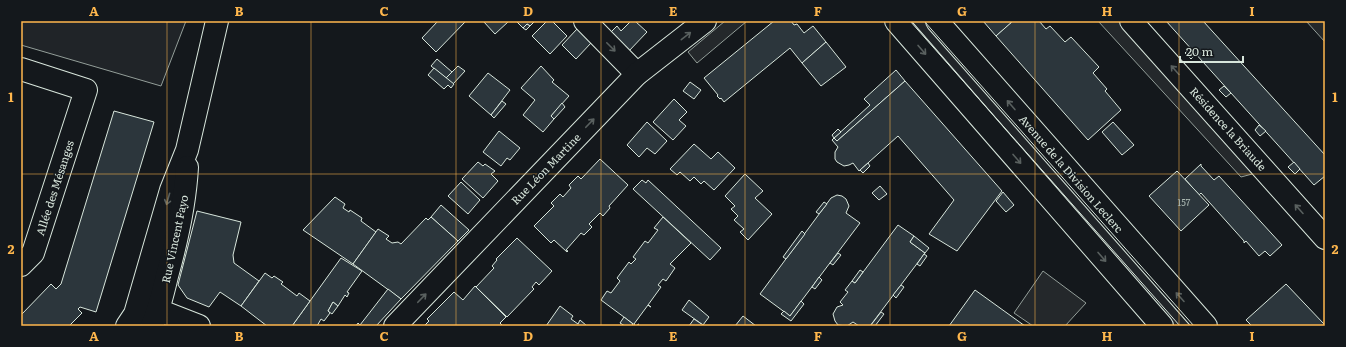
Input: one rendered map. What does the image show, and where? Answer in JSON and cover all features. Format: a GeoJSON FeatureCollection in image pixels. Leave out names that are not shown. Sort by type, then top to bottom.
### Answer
{"type":"FeatureCollection","features":[{"type":"Feature","properties":{"kind":"street","name":"Rue Vincent Fayo"},"geometry":{"type":"LineString","coordinates":[[143,320],[173,253],[185,198],[187,150],[217,21]]}},
{"type":"Feature","properties":{"kind":"street"},"geometry":{"type":"LineString","coordinates":[[585,21],[637,74]]}},
{"type":"Feature","properties":{"kind":"street","name":"Rue Léon Martine"},"geometry":{"type":"LineString","coordinates":[[396,326],[637,74],[705,21]]}},
{"type":"Feature","properties":{"kind":"street"},"geometry":{"type":"LineString","coordinates":[[896,21],[1162,326]]}},
{"type":"Feature","properties":{"kind":"street","name":"Avenue de la Division Leclerc"},"geometry":{"type":"LineString","coordinates":[[937,21],[1206,326]]}},
{"type":"Feature","properties":{"kind":"street","name":"Résidence la Briaude"},"geometry":{"type":"LineString","coordinates":[[1131,21],[1325,238]]}},
{"type":"Feature","properties":{"kind":"street","name":"Allée des Mésanges"},"geometry":{"type":"LineString","coordinates":[[21,70],[86,90],[33,253],[21,265]]}},
{"type":"Feature","properties":{"kind":"street"},"geometry":{"type":"LineString","coordinates":[[143,320],[198,326]]}},
{"type":"Feature","properties":{"kind":"shaded area"},"geometry":{"type":"Polygon","coordinates":[[[21,21],[186,21],[161,86],[21,45],[21,21]]]}},
{"type":"Feature","properties":{"kind":"shaded area"},"geometry":{"type":"Polygon","coordinates":[[[725,21],[747,21],[697,63],[688,52],[725,21]]]}},
{"type":"Feature","properties":{"kind":"shaded area"},"geometry":{"type":"Polygon","coordinates":[[[903,21],[931,21],[1201,326],[1173,326],[903,21]]]}},
{"type":"Feature","properties":{"kind":"shaded area"},"geometry":{"type":"Polygon","coordinates":[[[1098,21],[1118,21],[1256,173],[1241,177],[1098,21]]]}},
{"type":"Feature","properties":{"kind":"shaded area"},"geometry":{"type":"Polygon","coordinates":[[[1306,21],[1325,21],[1325,42],[1306,21]]]}},
{"type":"Feature","properties":{"kind":"shaded area"},"geometry":{"type":"Polygon","coordinates":[[[1043,271],[1086,303],[1065,326],[1033,326],[1014,313],[1043,271]]]}},
{"type":"Feature","properties":{"kind":"building"},"geometry":{"type":"Polygon","coordinates":[[[438,21],[466,21],[436,52],[422,38],[438,21]]]}},
{"type":"Feature","properties":{"kind":"building"},"geometry":{"type":"Polygon","coordinates":[[[483,21],[509,21],[495,34],[483,21]]]}},
{"type":"Feature","properties":{"kind":"building"},"geometry":{"type":"Polygon","coordinates":[[[516,21],[535,21],[530,26],[527,24],[523,28],[516,21]]]}},
{"type":"Feature","properties":{"kind":"building"},"geometry":{"type":"Polygon","coordinates":[[[547,21],[552,21],[567,36],[550,54],[532,36],[547,21]]]}},
{"type":"Feature","properties":{"kind":"building"},"geometry":{"type":"Polygon","coordinates":[[[631,21],[635,21],[647,32],[628,52],[610,33],[617,26],[621,31],[631,21]]]}},
{"type":"Feature","properties":{"kind":"building"},"geometry":{"type":"Polygon","coordinates":[[[774,21],[791,21],[794,25],[797,24],[804,33],[813,26],[826,42],[802,63],[790,48],[724,102],[717,96],[718,95],[704,78],[774,21]]]}},
{"type":"Feature","properties":{"kind":"building"},"geometry":{"type":"Polygon","coordinates":[[[983,21],[1010,21],[1011,23],[996,36],[983,21]]]}},
{"type":"Feature","properties":{"kind":"building"},"geometry":{"type":"Polygon","coordinates":[[[1013,21],[1039,21],[1046,29],[1050,26],[1065,42],[1071,37],[1099,67],[1093,73],[1107,89],[1105,91],[1121,110],[1088,140],[996,36],[1013,21]]]}},
{"type":"Feature","properties":{"kind":"building"},"geometry":{"type":"Polygon","coordinates":[[[1166,21],[1203,21],[1325,155],[1325,176],[1314,185],[1166,21]]]}},
{"type":"Feature","properties":{"kind":"building"},"geometry":{"type":"Polygon","coordinates":[[[527,24],[530,26],[526,30],[523,28],[527,24]]]}},
{"type":"Feature","properties":{"kind":"building"},"geometry":{"type":"Polygon","coordinates":[[[577,29],[591,43],[576,59],[562,45],[577,29]]]}},
{"type":"Feature","properties":{"kind":"building"},"geometry":{"type":"Polygon","coordinates":[[[826,42],[846,67],[821,86],[802,63],[826,42]]]}},
{"type":"Feature","properties":{"kind":"building"},"geometry":{"type":"Polygon","coordinates":[[[1190,48],[1196,54],[1191,59],[1185,53],[1190,48]]]}},
{"type":"Feature","properties":{"kind":"building"},"geometry":{"type":"Polygon","coordinates":[[[437,59],[452,72],[446,78],[431,66],[437,59]]]}},
{"type":"Feature","properties":{"kind":"building"},"geometry":{"type":"Polygon","coordinates":[[[458,66],[465,71],[453,84],[446,78],[458,66]]]}},
{"type":"Feature","properties":{"kind":"building"},"geometry":{"type":"Polygon","coordinates":[[[541,66],[554,80],[552,82],[569,96],[551,116],[554,119],[543,132],[523,115],[535,100],[521,88],[541,66]]]}},
{"type":"Feature","properties":{"kind":"building"},"geometry":{"type":"Polygon","coordinates":[[[434,68],[454,84],[451,88],[448,85],[444,89],[428,75],[434,68]]]}},
{"type":"Feature","properties":{"kind":"building"},"geometry":{"type":"Polygon","coordinates":[[[896,70],[905,81],[837,141],[834,138],[870,105],[864,99],[896,70]]]}},
{"type":"Feature","properties":{"kind":"building"},"geometry":{"type":"Polygon","coordinates":[[[488,73],[510,90],[491,115],[469,96],[488,73]]]}},
{"type":"Feature","properties":{"kind":"building"},"geometry":{"type":"Polygon","coordinates":[[[905,81],[1002,191],[957,251],[929,234],[954,200],[898,136],[859,171],[853,163],[844,166],[835,159],[835,152],[838,147],[832,140],[834,138],[837,141],[905,81]]]}},
{"type":"Feature","properties":{"kind":"building"},"geometry":{"type":"Polygon","coordinates":[[[690,82],[701,90],[694,99],[683,91],[690,82]]]}},
{"type":"Feature","properties":{"kind":"building"},"geometry":{"type":"Polygon","coordinates":[[[1224,86],[1231,93],[1226,97],[1219,90],[1224,86]]]}},
{"type":"Feature","properties":{"kind":"building"},"geometry":{"type":"Polygon","coordinates":[[[674,99],[687,112],[679,120],[686,126],[673,140],[653,122],[674,99]]]}},
{"type":"Feature","properties":{"kind":"building"},"geometry":{"type":"Polygon","coordinates":[[[502,101],[506,104],[494,118],[491,115],[502,101]]]}},
{"type":"Feature","properties":{"kind":"building"},"geometry":{"type":"Polygon","coordinates":[[[562,103],[565,107],[554,119],[551,116],[562,103]]]}},
{"type":"Feature","properties":{"kind":"building"},"geometry":{"type":"Polygon","coordinates":[[[114,111],[154,122],[96,312],[80,307],[78,309],[82,313],[69,326],[23,326],[21,324],[21,315],[51,284],[56,289],[61,284],[114,111]]]}},
{"type":"Feature","properties":{"kind":"building"},"geometry":{"type":"Polygon","coordinates":[[[647,122],[667,141],[655,154],[647,148],[639,157],[627,145],[647,122]]]}},
{"type":"Feature","properties":{"kind":"building"},"geometry":{"type":"Polygon","coordinates":[[[1113,122],[1134,145],[1122,155],[1102,132],[1113,122]]]}},
{"type":"Feature","properties":{"kind":"building"},"geometry":{"type":"Polygon","coordinates":[[[1259,125],[1266,131],[1260,136],[1255,130],[1259,125]]]}},
{"type":"Feature","properties":{"kind":"building"},"geometry":{"type":"Polygon","coordinates":[[[838,129],[841,132],[834,138],[832,135],[838,129]]]}},
{"type":"Feature","properties":{"kind":"building"},"geometry":{"type":"Polygon","coordinates":[[[499,131],[520,148],[510,160],[507,158],[501,166],[483,152],[499,131]]]}},
{"type":"Feature","properties":{"kind":"building"},"geometry":{"type":"Polygon","coordinates":[[[694,144],[711,159],[718,152],[735,168],[714,190],[704,181],[701,184],[694,177],[690,181],[680,172],[677,175],[670,169],[694,144]]]}},
{"type":"Feature","properties":{"kind":"building"},"geometry":{"type":"Polygon","coordinates":[[[600,159],[628,185],[609,206],[610,208],[603,216],[600,213],[589,224],[592,227],[584,235],[581,233],[566,250],[568,251],[567,252],[554,240],[551,243],[534,226],[554,206],[551,203],[560,194],[563,197],[571,188],[569,185],[578,176],[581,179],[600,159]]]}},
{"type":"Feature","properties":{"kind":"building"},"geometry":{"type":"Polygon","coordinates":[[[478,162],[483,166],[485,164],[495,171],[491,174],[498,181],[483,198],[462,179],[478,162]]]}},
{"type":"Feature","properties":{"kind":"building"},"geometry":{"type":"Polygon","coordinates":[[[1294,162],[1300,169],[1295,174],[1288,167],[1294,162]]]}},
{"type":"Feature","properties":{"kind":"building"},"geometry":{"type":"Polygon","coordinates":[[[868,163],[870,166],[863,173],[860,170],[868,163]]]}},
{"type":"Feature","properties":{"kind":"building"},"geometry":{"type":"Polygon","coordinates":[[[1201,164],[1201,166],[1214,180],[1219,176],[1282,245],[1270,256],[1265,251],[1259,256],[1246,241],[1244,243],[1244,241],[1201,193],[1199,195],[1185,179],[1201,164]]]}},
{"type":"Feature","properties":{"kind":"building"},"geometry":{"type":"Polygon","coordinates":[[[1177,171],[1209,205],[1181,231],[1149,196],[1177,171]]]}},
{"type":"Feature","properties":{"kind":"building"},"geometry":{"type":"Polygon","coordinates":[[[745,174],[763,191],[755,198],[772,214],[748,240],[740,232],[744,229],[734,220],[738,216],[731,209],[735,206],[725,196],[745,174]]]}},
{"type":"Feature","properties":{"kind":"building"},"geometry":{"type":"Polygon","coordinates":[[[642,180],[646,183],[648,180],[721,248],[710,260],[633,189],[642,180]]]}},
{"type":"Feature","properties":{"kind":"building"},"geometry":{"type":"Polygon","coordinates":[[[461,182],[480,200],[468,214],[448,196],[461,182]]]}},
{"type":"Feature","properties":{"kind":"building"},"geometry":{"type":"Polygon","coordinates":[[[880,186],[887,194],[879,200],[872,193],[880,186]]]}},
{"type":"Feature","properties":{"kind":"building"},"geometry":{"type":"Polygon","coordinates":[[[1003,192],[1014,205],[1006,212],[996,201],[1003,192]]]}},
{"type":"Feature","properties":{"kind":"building"},"geometry":{"type":"Polygon","coordinates":[[[837,195],[846,199],[849,206],[846,213],[860,223],[790,316],[760,294],[831,198],[837,195]]]}},
{"type":"Feature","properties":{"kind":"building"},"geometry":{"type":"Polygon","coordinates":[[[335,197],[345,204],[343,208],[349,212],[350,210],[362,218],[361,221],[376,232],[353,264],[303,230],[335,197]]]}},
{"type":"Feature","properties":{"kind":"building"},"geometry":{"type":"Polygon","coordinates":[[[824,202],[827,204],[819,214],[816,212],[824,202]]]}},
{"type":"Feature","properties":{"kind":"building"},"geometry":{"type":"Polygon","coordinates":[[[441,205],[469,230],[458,241],[431,217],[441,205]]]}},
{"type":"Feature","properties":{"kind":"building"},"geometry":{"type":"Polygon","coordinates":[[[197,211],[241,222],[233,255],[234,263],[259,281],[241,306],[220,292],[209,307],[187,298],[178,285],[197,211]]]}},
{"type":"Feature","properties":{"kind":"building"},"geometry":{"type":"Polygon","coordinates":[[[431,217],[458,241],[401,299],[353,264],[378,229],[389,236],[386,239],[392,243],[398,242],[401,244],[426,218],[428,220],[431,217]]]}},
{"type":"Feature","properties":{"kind":"building"},"geometry":{"type":"Polygon","coordinates":[[[663,217],[691,243],[670,264],[675,268],[666,281],[663,279],[658,285],[661,287],[634,324],[636,326],[601,300],[607,291],[611,293],[620,281],[617,278],[629,262],[631,264],[636,259],[633,257],[645,241],[648,243],[658,230],[654,228],[663,217]]]}},
{"type":"Feature","properties":{"kind":"building"},"geometry":{"type":"Polygon","coordinates":[[[898,225],[914,236],[910,242],[925,253],[870,326],[859,326],[853,322],[847,326],[838,325],[833,314],[837,307],[843,305],[840,302],[848,292],[845,290],[852,281],[855,283],[898,225]]]}},
{"type":"Feature","properties":{"kind":"building"},"geometry":{"type":"Polygon","coordinates":[[[802,231],[805,234],[786,259],[783,257],[802,231]]]}},
{"type":"Feature","properties":{"kind":"building"},"geometry":{"type":"Polygon","coordinates":[[[914,236],[929,248],[925,253],[910,242],[914,236]]]}},
{"type":"Feature","properties":{"kind":"building"},"geometry":{"type":"Polygon","coordinates":[[[517,238],[552,271],[539,285],[536,282],[532,287],[534,289],[507,317],[476,287],[494,268],[492,266],[497,260],[496,259],[517,238]]]}},
{"type":"Feature","properties":{"kind":"building"},"geometry":{"type":"Polygon","coordinates":[[[838,253],[841,255],[833,265],[830,263],[838,253]]]}},
{"type":"Feature","properties":{"kind":"building"},"geometry":{"type":"Polygon","coordinates":[[[924,254],[927,256],[920,266],[917,264],[924,254]]]}},
{"type":"Feature","properties":{"kind":"building"},"geometry":{"type":"Polygon","coordinates":[[[341,258],[362,271],[347,292],[349,293],[347,297],[345,295],[338,306],[333,302],[328,311],[330,313],[324,321],[321,319],[317,326],[292,326],[341,258]]]}},
{"type":"Feature","properties":{"kind":"building"},"geometry":{"type":"Polygon","coordinates":[[[860,270],[863,272],[855,283],[852,281],[860,270]]]}},
{"type":"Feature","properties":{"kind":"building"},"geometry":{"type":"Polygon","coordinates":[[[265,273],[272,278],[274,276],[283,282],[281,284],[297,296],[299,293],[310,301],[292,326],[267,326],[241,306],[265,273]]]}},
{"type":"Feature","properties":{"kind":"building"},"geometry":{"type":"Polygon","coordinates":[[[819,277],[822,280],[815,289],[812,287],[819,277]]]}},
{"type":"Feature","properties":{"kind":"building"},"geometry":{"type":"Polygon","coordinates":[[[1286,284],[1324,324],[1325,323],[1325,326],[1252,326],[1246,320],[1286,284]]]}},
{"type":"Feature","properties":{"kind":"building"},"geometry":{"type":"Polygon","coordinates":[[[901,285],[904,287],[896,298],[893,295],[901,285]]]}},
{"type":"Feature","properties":{"kind":"building"},"geometry":{"type":"Polygon","coordinates":[[[475,286],[506,317],[500,323],[503,326],[424,326],[429,321],[427,319],[454,292],[463,300],[475,286]]]}},
{"type":"Feature","properties":{"kind":"building"},"geometry":{"type":"Polygon","coordinates":[[[388,289],[401,299],[376,326],[356,326],[358,323],[360,325],[388,289]]]}},
{"type":"Feature","properties":{"kind":"building"},"geometry":{"type":"Polygon","coordinates":[[[975,290],[1025,326],[949,326],[975,290]]]}},
{"type":"Feature","properties":{"kind":"building"},"geometry":{"type":"Polygon","coordinates":[[[689,300],[709,317],[703,325],[682,310],[689,300]]]}},
{"type":"Feature","properties":{"kind":"building"},"geometry":{"type":"Polygon","coordinates":[[[801,301],[804,304],[791,321],[781,314],[784,311],[790,316],[801,301]]]}},
{"type":"Feature","properties":{"kind":"building"},"geometry":{"type":"Polygon","coordinates":[[[333,302],[338,306],[332,314],[328,311],[333,302]]]}},
{"type":"Feature","properties":{"kind":"building"},"geometry":{"type":"Polygon","coordinates":[[[560,306],[573,316],[571,319],[578,324],[580,320],[587,326],[546,326],[560,306]]]}},
{"type":"Feature","properties":{"kind":"building"},"geometry":{"type":"Polygon","coordinates":[[[881,312],[884,314],[875,326],[872,326],[871,325],[881,312]]]}},
{"type":"Feature","properties":{"kind":"building"},"geometry":{"type":"Polygon","coordinates":[[[743,316],[756,326],[735,326],[743,316]]]}},
{"type":"Feature","properties":{"kind":"building"},"geometry":{"type":"Polygon","coordinates":[[[624,317],[633,324],[631,326],[625,326],[620,323],[624,317]]]}},
{"type":"Feature","properties":{"kind":"building"},"geometry":{"type":"Polygon","coordinates":[[[694,319],[703,325],[689,326],[694,319]]]}},
{"type":"Feature","properties":{"kind":"tram line"},"geometry":{"type":"LineString","coordinates":[[910,21],[1180,326]]}},
{"type":"Feature","properties":{"kind":"tram line"},"geometry":{"type":"LineString","coordinates":[[924,21],[1194,326]]}}]}
